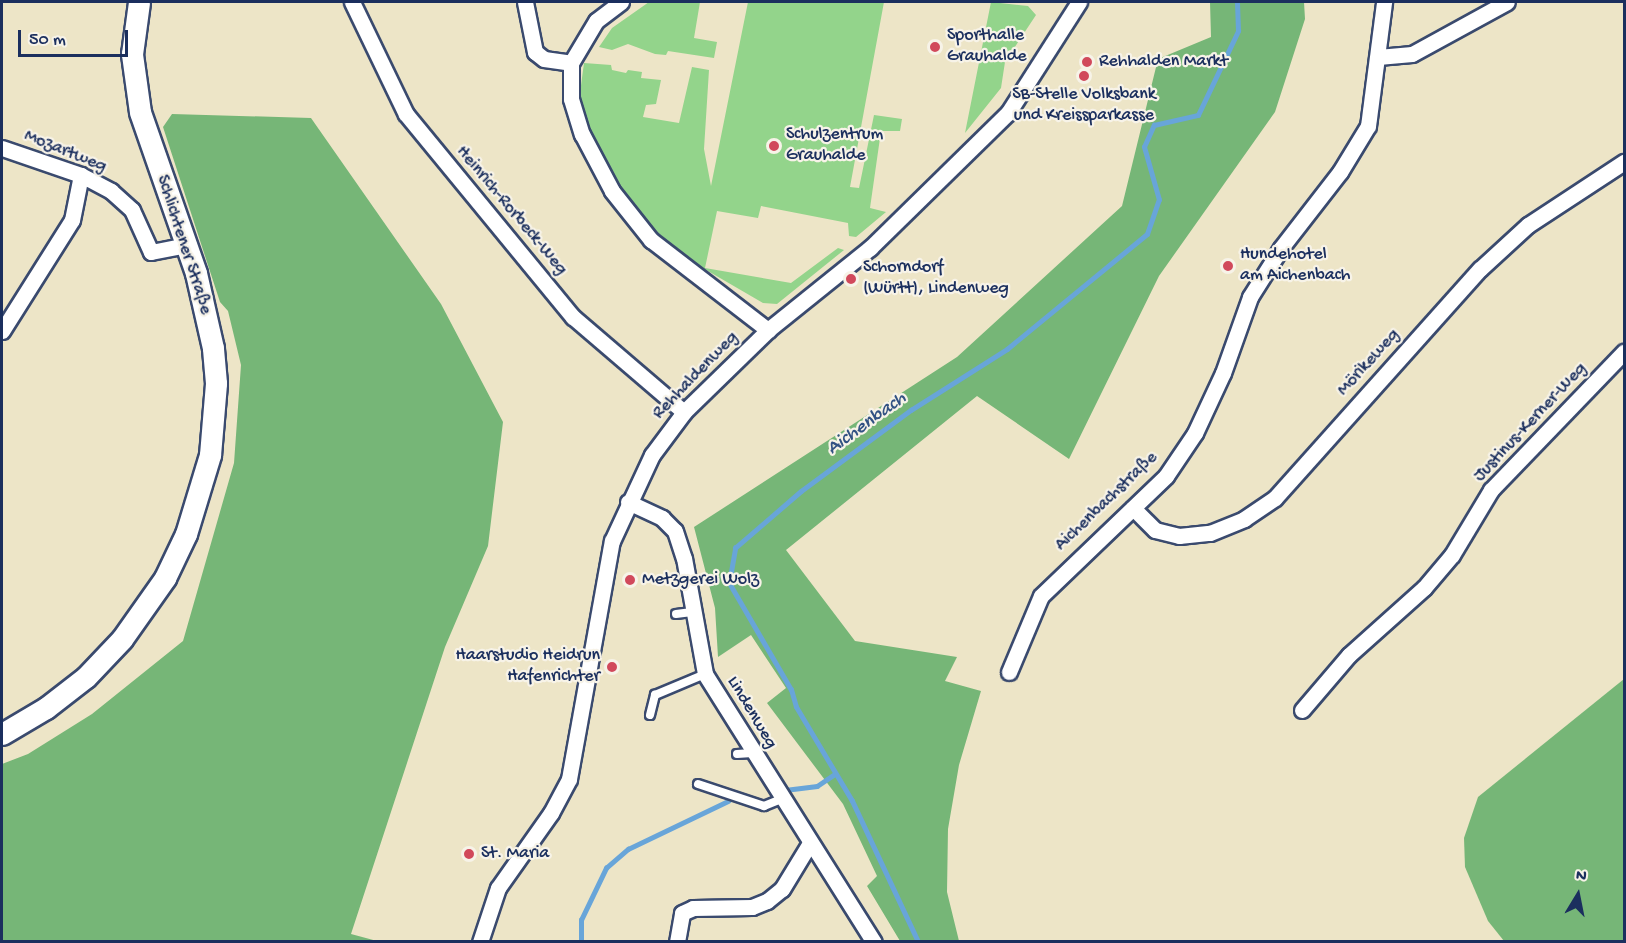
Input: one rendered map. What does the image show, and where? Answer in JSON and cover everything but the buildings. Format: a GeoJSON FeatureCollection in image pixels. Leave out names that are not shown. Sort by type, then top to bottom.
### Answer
{"type":"FeatureCollection","features":[{"type":"Feature","properties":{"kind":"main road","name":"Schlichtener Straße"},"geometry":{"type":"LineString","coordinates":[[2,734],[62,695],[122,639],[165,578],[186,534],[210,455],[216,383],[208,316],[187,245],[140,112],[132,54],[139,2]]}},
{"type":"Feature","properties":{"kind":"street","name":"Heinrich-Rorbeck-Weg"},"geometry":{"type":"LineString","coordinates":[[352,2],[406,114],[573,317],[684,412]]}},
{"type":"Feature","properties":{"kind":"street"},"geometry":{"type":"LineString","coordinates":[[525,2],[535,52],[544,59],[570,63]]}},
{"type":"Feature","properties":{"kind":"street"},"geometry":{"type":"LineString","coordinates":[[621,2],[596,21],[570,63],[571,99],[582,135],[612,191],[651,240],[768,330]]}},
{"type":"Feature","properties":{"kind":"street","name":"Rehhaldenweg"},"geometry":{"type":"LineString","coordinates":[[480,942],[498,888],[551,813],[569,778],[612,541],[628,502],[652,455],[684,412],[768,330],[870,248],[1008,113],[1079,2]]}},
{"type":"Feature","properties":{"kind":"street","name":"Aichenbachstraße"},"geometry":{"type":"LineString","coordinates":[[1009,672],[1041,596],[1166,476],[1196,433],[1223,373],[1250,297],[1281,248],[1340,172],[1368,126],[1384,2]]}},
{"type":"Feature","properties":{"kind":"street"},"geometry":{"type":"LineString","coordinates":[[1378,57],[1412,54],[1508,2]]}},
{"type":"Feature","properties":{"kind":"street","name":"Mozartweg"},"geometry":{"type":"LineString","coordinates":[[2,148],[81,175],[111,191],[132,210],[151,252],[187,245]]}},
{"type":"Feature","properties":{"kind":"street","name":"Mörikeweg"},"geometry":{"type":"LineString","coordinates":[[1133,508],[1155,530],[1179,536],[1210,533],[1244,519],[1275,498],[1480,269],[1528,225],[1624,162]]}},
{"type":"Feature","properties":{"kind":"street"},"geometry":{"type":"LineString","coordinates":[[2,331],[72,220],[81,175]]}},
{"type":"Feature","properties":{"kind":"street","name":"Justinus-Kerner-Weg"},"geometry":{"type":"LineString","coordinates":[[1302,710],[1349,655],[1424,588],[1452,555],[1491,490],[1624,352]]}},
{"type":"Feature","properties":{"kind":"street","name":"Lindenweg"},"geometry":{"type":"LineString","coordinates":[[628,502],[662,518],[675,531],[684,558],[692,612],[707,656],[705,674],[744,754],[781,799],[874,942]]}},
{"type":"Feature","properties":{"kind":"street"},"geometry":{"type":"LineString","coordinates":[[677,942],[682,913],[693,908],[752,907],[767,901],[782,889],[810,843]]}},
{"type":"Feature","properties":{"kind":"lane"},"geometry":{"type":"LineString","coordinates":[[676,614],[692,612]]}},
{"type":"Feature","properties":{"kind":"lane"},"geometry":{"type":"LineString","coordinates":[[650,715],[655,695],[705,674]]}},
{"type":"Feature","properties":{"kind":"lane"},"geometry":{"type":"LineString","coordinates":[[698,784],[764,806],[781,799]]}},
{"type":"Feature","properties":{"kind":"green space"},"geometry":{"type":"Polygon","coordinates":[[[649,2],[700,2],[694,38],[717,42],[714,58],[668,51],[666,55],[655,54],[628,44],[612,50],[599,47],[612,28],[649,2]]]}},
{"type":"Feature","properties":{"kind":"green space"},"geometry":{"type":"Polygon","coordinates":[[[748,2],[884,2],[850,187],[859,188],[874,115],[902,119],[900,131],[881,131],[870,208],[886,212],[856,237],[849,236],[848,223],[761,206],[758,218],[717,211],[705,268],[791,283],[838,248],[844,250],[777,304],[763,303],[677,253],[648,225],[606,166],[586,127],[579,100],[584,63],[611,65],[612,70],[626,73],[628,70],[642,72],[641,78],[661,80],[656,104],[646,105],[643,117],[679,123],[692,67],[709,70],[704,149],[711,186],[748,2]]]}},
{"type":"Feature","properties":{"kind":"green space"},"geometry":{"type":"Polygon","coordinates":[[[991,2],[1028,6],[1036,15],[1005,62],[1001,88],[965,133],[991,2]]]}},
{"type":"Feature","properties":{"kind":"green space"},"geometry":{"type":"Polygon","coordinates":[[[1210,2],[1304,2],[1305,19],[1275,112],[1159,276],[1069,459],[977,396],[786,550],[855,641],[957,657],[945,681],[981,691],[959,765],[948,829],[947,892],[959,941],[900,941],[867,886],[877,876],[843,804],[767,703],[786,688],[751,635],[718,657],[715,608],[694,527],[957,357],[1122,206],[1158,59],[1211,37],[1210,2]]]}},
{"type":"Feature","properties":{"kind":"green space"},"geometry":{"type":"Polygon","coordinates":[[[172,114],[311,118],[441,304],[503,422],[488,546],[445,647],[351,934],[377,941],[2,941],[2,764],[28,754],[92,714],[183,641],[234,463],[241,365],[228,311],[220,302],[163,127],[172,114]]]}},
{"type":"Feature","properties":{"kind":"green space"},"geometry":{"type":"Polygon","coordinates":[[[1624,679],[1624,941],[1504,941],[1488,921],[1465,867],[1464,838],[1478,797],[1624,679]]]}},
{"type":"Feature","properties":{"kind":"waterway","name":"Aichenbach"},"geometry":{"type":"LineString","coordinates":[[918,942],[852,801],[796,707],[791,690],[729,583],[735,548],[801,491],[911,410],[1007,349],[1147,234],[1159,200],[1144,147],[1154,125],[1198,115],[1238,31],[1237,2]]}},
{"type":"Feature","properties":{"kind":"waterway"},"geometry":{"type":"LineString","coordinates":[[785,790],[817,786],[835,774]]}},
{"type":"Feature","properties":{"kind":"waterway"},"geometry":{"type":"LineString","coordinates":[[581,942],[581,920],[606,868],[628,849],[728,801]]}},
{"type":"Feature","properties":{"kind":"place","name":"Sporthalle Grauhalde"},"geometry":{"type":"Point","coordinates":[935,47]}},
{"type":"Feature","properties":{"kind":"place","name":"Rehhalden Markt"},"geometry":{"type":"Point","coordinates":[1087,62]}},
{"type":"Feature","properties":{"kind":"place","name":"SB-Stelle Volksbank und Kreissparkasse"},"geometry":{"type":"Point","coordinates":[1084,76]}},
{"type":"Feature","properties":{"kind":"place","name":"Schulzentrum Grauhalde"},"geometry":{"type":"Point","coordinates":[774,146]}},
{"type":"Feature","properties":{"kind":"place","name":"Hundehotel am Aichenbach"},"geometry":{"type":"Point","coordinates":[1228,266]}},
{"type":"Feature","properties":{"kind":"place","name":"Schorndorf (Württ), Lindenweg"},"geometry":{"type":"Point","coordinates":[851,279]}},
{"type":"Feature","properties":{"kind":"place","name":"Metzgerei Wolz"},"geometry":{"type":"Point","coordinates":[630,580]}},
{"type":"Feature","properties":{"kind":"place","name":"Haarstudio Heidrun Hafenrichter"},"geometry":{"type":"Point","coordinates":[612,667]}},
{"type":"Feature","properties":{"kind":"place","name":"St. Maria"},"geometry":{"type":"Point","coordinates":[469,854]}}]}
